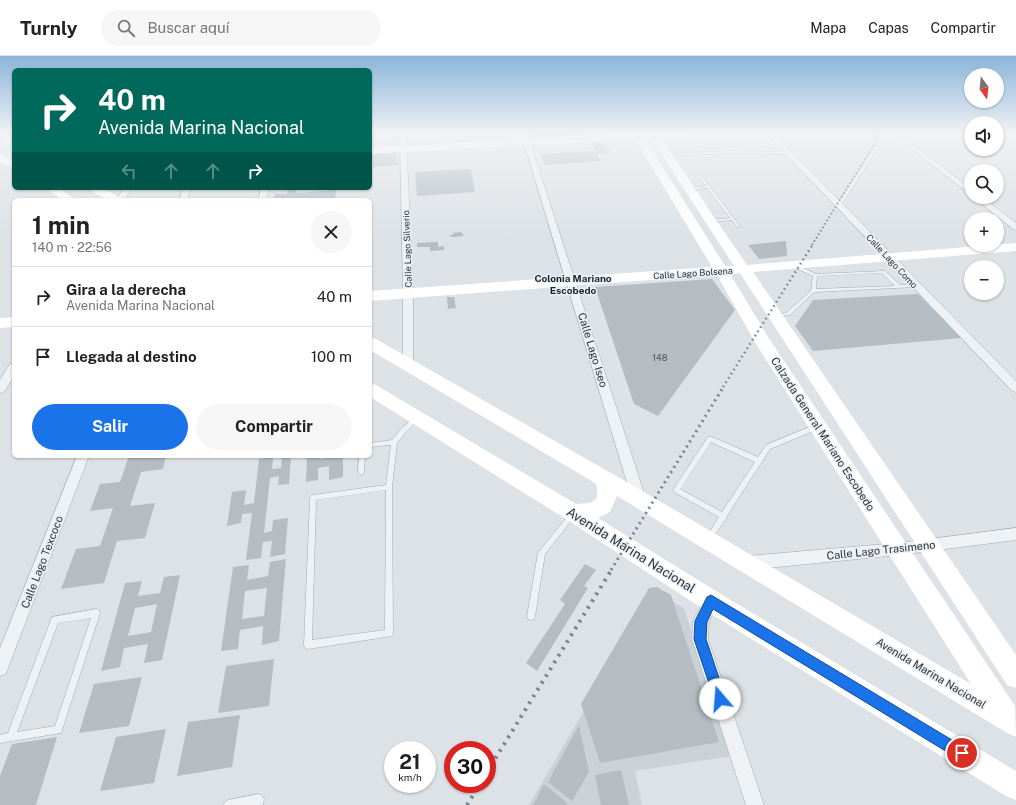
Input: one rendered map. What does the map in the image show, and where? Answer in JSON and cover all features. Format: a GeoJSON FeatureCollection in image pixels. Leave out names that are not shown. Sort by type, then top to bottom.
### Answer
{"type":"FeatureCollection","features":[{"type":"Feature","properties":{"kind":"main road","name":"Calzada General Mariano Escobedo"},"geometry":{"type":"LineString","coordinates":[[657,168],[757,332],[1014,725]]}},
{"type":"Feature","properties":{"kind":"main road"},"geometry":{"type":"LineString","coordinates":[[681,168],[695,182],[710,221],[776,316],[1016,676]]}},
{"type":"Feature","properties":{"kind":"main road"},"geometry":{"type":"LineString","coordinates":[[0,172],[12,171]]}},
{"type":"Feature","properties":{"kind":"main road"},"geometry":{"type":"LineString","coordinates":[[54,190],[67,198]]}},
{"type":"Feature","properties":{"kind":"main road"},"geometry":{"type":"LineString","coordinates":[[97,190],[111,198]]}},
{"type":"Feature","properties":{"kind":"main road","name":"Calle Lago Bolsena"},"geometry":{"type":"LineString","coordinates":[[372,296],[721,271],[1016,247]]}},
{"type":"Feature","properties":{"kind":"main road"},"geometry":{"type":"LineString","coordinates":[[0,323],[12,322]]}},
{"type":"Feature","properties":{"kind":"main road","name":"Avenida Marina Nacional"},"geometry":{"type":"LineString","coordinates":[[372,344],[708,539],[745,563],[1014,725]]}},
{"type":"Feature","properties":{"kind":"main road","name":"Avenida Marina Nacional"},"geometry":{"type":"LineString","coordinates":[[372,390],[573,513],[711,601],[1016,786]]}},
{"type":"Feature","properties":{"kind":"main road"},"geometry":{"type":"LineString","coordinates":[[573,513],[591,513],[604,505],[608,499],[608,493],[607,487],[602,478]]}},
{"type":"Feature","properties":{"kind":"main road"},"geometry":{"type":"LineString","coordinates":[[604,533],[603,518],[606,506],[616,499],[636,497]]}},
{"type":"Feature","properties":{"kind":"street","name":"Calle Lago Silverio"},"geometry":{"type":"LineString","coordinates":[[405,168],[408,293],[408,365]]}},
{"type":"Feature","properties":{"kind":"street","name":"Calle Lago Iseo"},"geometry":{"type":"LineString","coordinates":[[535,168],[636,497]]}},
{"type":"Feature","properties":{"kind":"street","name":"Calle Lago Como"},"geometry":{"type":"LineString","coordinates":[[803,168],[1016,388]]}},
{"type":"Feature","properties":{"kind":"street"},"geometry":{"type":"LineString","coordinates":[[939,168],[964,188]]}},
{"type":"Feature","properties":{"kind":"street"},"geometry":{"type":"LineString","coordinates":[[986,204],[1016,227]]}},
{"type":"Feature","properties":{"kind":"street"},"geometry":{"type":"LineString","coordinates":[[0,388],[12,369]]}},
{"type":"Feature","properties":{"kind":"street","name":"Calle Lago Texcoco"},"geometry":{"type":"LineString","coordinates":[[0,668],[4,648],[82,458]]}},
{"type":"Feature","properties":{"kind":"street","name":"Calle Lago Trasimeno"},"geometry":{"type":"LineString","coordinates":[[745,563],[898,549],[1016,534]]}},
{"type":"Feature","properties":{"kind":"street"},"geometry":{"type":"LineString","coordinates":[[711,601],[701,621],[700,639],[755,805]]}},
{"type":"Feature","properties":{"kind":"lane"},"geometry":{"type":"LineString","coordinates":[[839,205],[863,168]]}},
{"type":"Feature","properties":{"kind":"lane"},"geometry":{"type":"LineString","coordinates":[[695,182],[709,187]]}},
{"type":"Feature","properties":{"kind":"lane"},"geometry":{"type":"LineString","coordinates":[[695,182],[709,187],[738,226]]}},
{"type":"Feature","properties":{"kind":"lane"},"geometry":{"type":"LineString","coordinates":[[710,221],[732,219]]}},
{"type":"Feature","properties":{"kind":"lane"},"geometry":{"type":"LineString","coordinates":[[791,265],[799,266],[815,275],[883,272],[898,286]]}},
{"type":"Feature","properties":{"kind":"lane"},"geometry":{"type":"LineString","coordinates":[[813,292],[815,275]]}},
{"type":"Feature","properties":{"kind":"lane"},"geometry":{"type":"LineString","coordinates":[[776,316],[788,314],[813,292],[916,286]]}},
{"type":"Feature","properties":{"kind":"lane"},"geometry":{"type":"LineString","coordinates":[[388,488],[314,498],[308,645],[389,633],[388,488],[394,442],[403,430],[418,418]]}},
{"type":"Feature","properties":{"kind":"lane"},"geometry":{"type":"LineString","coordinates":[[708,539],[724,517],[768,447],[807,430],[818,427]]}},
{"type":"Feature","properties":{"kind":"lane"},"geometry":{"type":"LineString","coordinates":[[724,517],[676,490],[710,439],[760,461]]}},
{"type":"Feature","properties":{"kind":"lane"},"geometry":{"type":"LineString","coordinates":[[372,445],[394,442]]}},
{"type":"Feature","properties":{"kind":"lane"},"geometry":{"type":"LineString","coordinates":[[361,472],[362,458]]}},
{"type":"Feature","properties":{"kind":"lane"},"geometry":{"type":"LineString","coordinates":[[531,616],[542,553],[558,530],[573,513]]}},
{"type":"Feature","properties":{"kind":"lane"},"geometry":{"type":"LineString","coordinates":[[0,739],[58,730],[96,613],[55,620],[11,737]]}},
{"type":"Feature","properties":{"kind":"lane"},"geometry":{"type":"LineString","coordinates":[[228,805],[259,799],[258,805]]}},
{"type":"Feature","properties":{"kind":"shaded area"},"geometry":{"type":"Polygon","coordinates":[[[654,591],[684,608],[732,756],[635,771],[642,805],[529,805],[654,591]]]}},
{"type":"Feature","properties":{"kind":"building"},"geometry":{"type":"Polygon","coordinates":[[[471,169],[475,192],[417,196],[415,172],[471,169]]]}},
{"type":"Feature","properties":{"kind":"building"},"geometry":{"type":"Polygon","coordinates":[[[288,190],[297,190],[296,193],[336,190],[335,198],[274,198],[275,194],[287,194],[288,190]]]}},
{"type":"Feature","properties":{"kind":"building"},"geometry":{"type":"Polygon","coordinates":[[[461,232],[464,236],[451,237],[450,235],[453,235],[453,233],[461,232]]]}},
{"type":"Feature","properties":{"kind":"building"},"geometry":{"type":"Polygon","coordinates":[[[786,241],[787,256],[759,259],[748,245],[786,241]]]}},
{"type":"Feature","properties":{"kind":"building"},"geometry":{"type":"Polygon","coordinates":[[[438,242],[438,247],[444,246],[444,250],[430,251],[430,247],[417,247],[417,243],[438,242]]]}},
{"type":"Feature","properties":{"kind":"building"},"geometry":{"type":"Polygon","coordinates":[[[712,279],[735,310],[658,416],[634,404],[595,287],[712,279]]]}},
{"type":"Feature","properties":{"kind":"building"},"geometry":{"type":"Polygon","coordinates":[[[918,294],[961,338],[813,351],[795,326],[813,300],[918,294]]]}},
{"type":"Feature","properties":{"kind":"building"},"geometry":{"type":"Polygon","coordinates":[[[447,297],[454,297],[456,308],[448,309],[447,297]]]}},
{"type":"Feature","properties":{"kind":"building"},"geometry":{"type":"Polygon","coordinates":[[[128,458],[166,458],[163,469],[141,472],[130,506],[155,503],[145,538],[117,541],[104,583],[61,589],[76,549],[100,546],[113,508],[90,511],[100,484],[120,482],[128,458]]]}},
{"type":"Feature","properties":{"kind":"building"},"geometry":{"type":"Polygon","coordinates":[[[273,458],[272,469],[281,468],[282,458],[291,458],[289,484],[278,485],[279,476],[270,478],[264,533],[272,531],[273,520],[288,518],[285,554],[270,557],[272,541],[263,542],[261,558],[246,560],[252,513],[242,514],[241,523],[227,526],[232,492],[246,490],[244,505],[254,503],[259,459],[273,458]]]}},
{"type":"Feature","properties":{"kind":"building"},"geometry":{"type":"Polygon","coordinates":[[[307,458],[343,458],[343,477],[329,480],[329,466],[318,468],[318,480],[306,482],[307,458]]]}},
{"type":"Feature","properties":{"kind":"building"},"geometry":{"type":"Polygon","coordinates":[[[286,559],[279,641],[262,645],[263,626],[240,630],[238,649],[221,651],[233,567],[249,565],[247,580],[268,576],[270,562],[286,559]],[[267,588],[245,591],[242,619],[264,616],[267,588]]]}},
{"type":"Feature","properties":{"kind":"building"},"geometry":{"type":"Polygon","coordinates":[[[585,564],[596,570],[584,586],[588,588],[537,671],[526,663],[565,604],[560,600],[585,564]]]}},
{"type":"Feature","properties":{"kind":"building"},"geometry":{"type":"Polygon","coordinates":[[[180,575],[162,660],[144,663],[148,644],[124,648],[120,667],[101,671],[125,583],[142,581],[138,596],[160,593],[164,577],[180,575]],[[157,604],[135,608],[128,636],[151,632],[157,604]]]}},
{"type":"Feature","properties":{"kind":"building"},"geometry":{"type":"Polygon","coordinates":[[[657,587],[671,595],[719,742],[600,763],[581,704],[649,588],[657,587]]]}},
{"type":"Feature","properties":{"kind":"building"},"geometry":{"type":"Polygon","coordinates":[[[274,659],[269,706],[218,713],[226,666],[274,659]]]}},
{"type":"Feature","properties":{"kind":"building"},"geometry":{"type":"Polygon","coordinates":[[[142,677],[129,726],[79,733],[94,684],[142,677]]]}},
{"type":"Feature","properties":{"kind":"building"},"geometry":{"type":"Polygon","coordinates":[[[240,715],[232,767],[177,776],[188,722],[240,715]]]}},
{"type":"Feature","properties":{"kind":"building"},"geometry":{"type":"Polygon","coordinates":[[[579,725],[589,772],[572,801],[548,782],[579,725]]]}},
{"type":"Feature","properties":{"kind":"building"},"geometry":{"type":"Polygon","coordinates":[[[166,729],[154,783],[100,791],[116,737],[166,729]]]}},
{"type":"Feature","properties":{"kind":"building"},"geometry":{"type":"Polygon","coordinates":[[[57,737],[36,805],[0,805],[0,776],[12,744],[57,737]]]}},
{"type":"Feature","properties":{"kind":"building"},"geometry":{"type":"Polygon","coordinates":[[[621,770],[629,805],[601,805],[595,775],[621,770]]]}},
{"type":"Feature","properties":{"kind":"building"},"geometry":{"type":"Polygon","coordinates":[[[544,784],[567,803],[566,805],[533,805],[544,784]]]}},
{"type":"Feature","properties":{"kind":"railway"},"geometry":{"type":"LineString","coordinates":[[812,245],[859,168]]}},
{"type":"Feature","properties":{"kind":"railway"},"geometry":{"type":"LineString","coordinates":[[723,387],[813,244]]}},
{"type":"Feature","properties":{"kind":"railway"},"geometry":{"type":"LineString","coordinates":[[611,570],[724,386]]}},
{"type":"Feature","properties":{"kind":"railway"},"geometry":{"type":"LineString","coordinates":[[496,757],[612,569]]}},
{"type":"Feature","properties":{"kind":"railway"},"geometry":{"type":"LineString","coordinates":[[467,805],[474,793]]}},
{"type":"Feature","properties":{"kind":"district","name":"Colonia Mariano Escobedo"},"geometry":{"type":"Point","coordinates":[573,284]}},
{"type":"Feature","properties":{"kind":"route"},"geometry":{"type":"LineString","coordinates":[[720,699],[700,639],[701,621],[711,601],[962,753]]}}]}
